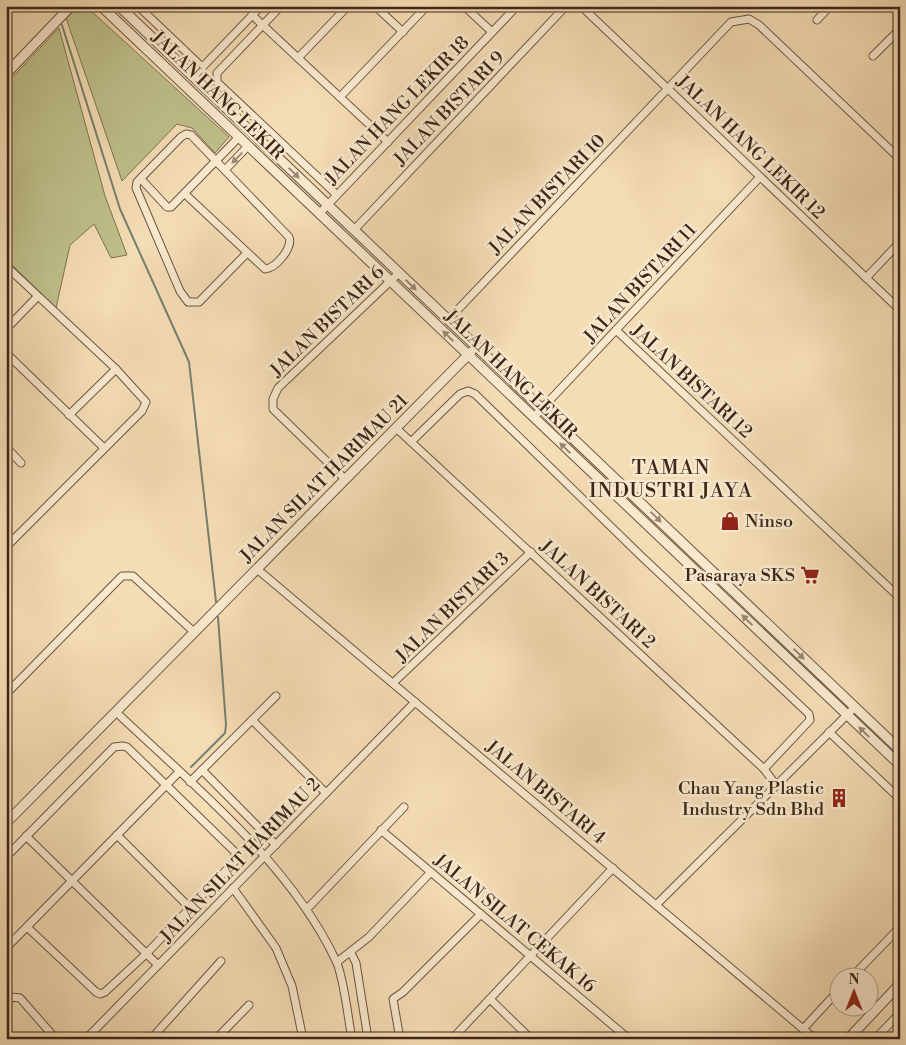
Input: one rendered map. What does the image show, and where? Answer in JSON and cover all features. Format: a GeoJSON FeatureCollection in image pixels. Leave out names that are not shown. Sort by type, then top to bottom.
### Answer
{"type":"FeatureCollection","features":[{"type":"Feature","properties":{"kind":"street"},"geometry":{"type":"LineString","coordinates":[[6,74],[71,6]]}},
{"type":"Feature","properties":{"kind":"street","name":"JALAN HANG LEKIR"},"geometry":{"type":"LineString","coordinates":[[101,6],[900,765]]}},
{"type":"Feature","properties":{"kind":"street","name":"JALAN HANG LEKIR"},"geometry":{"type":"LineString","coordinates":[[119,6],[900,750]]}},
{"type":"Feature","properties":{"kind":"street"},"geometry":{"type":"LineString","coordinates":[[138,6],[202,67]]}},
{"type":"Feature","properties":{"kind":"street"},"geometry":{"type":"LineString","coordinates":[[193,77],[261,6]]}},
{"type":"Feature","properties":{"kind":"street"},"geometry":{"type":"LineString","coordinates":[[281,6],[218,73],[217,82],[337,195]]}},
{"type":"Feature","properties":{"kind":"street"},"geometry":{"type":"LineString","coordinates":[[298,58],[348,6]]}},
{"type":"Feature","properties":{"kind":"street"},"geometry":{"type":"LineString","coordinates":[[375,6],[403,32]]}},
{"type":"Feature","properties":{"kind":"street"},"geometry":{"type":"LineString","coordinates":[[340,97],[427,6]]}},
{"type":"Feature","properties":{"kind":"street"},"geometry":{"type":"LineString","coordinates":[[464,6],[492,32]]}},
{"type":"Feature","properties":{"kind":"street","name":"JALAN HANG LEKIR 18"},"geometry":{"type":"LineString","coordinates":[[319,214],[517,6]]}},
{"type":"Feature","properties":{"kind":"street","name":"JALAN BISTARI 9"},"geometry":{"type":"LineString","coordinates":[[354,230],[566,6]]}},
{"type":"Feature","properties":{"kind":"street","name":"JALAN HANG LEKIR 12"},"geometry":{"type":"LineString","coordinates":[[581,6],[900,310]]}},
{"type":"Feature","properties":{"kind":"street"},"geometry":{"type":"LineString","coordinates":[[817,20],[830,6]]}},
{"type":"Feature","properties":{"kind":"street"},"geometry":{"type":"LineString","coordinates":[[252,15],[388,142]]}},
{"type":"Feature","properties":{"kind":"street","name":"JALAN BISTARI 10"},"geometry":{"type":"LineString","coordinates":[[448,320],[731,22],[749,19],[759,25],[900,159]]}},
{"type":"Feature","properties":{"kind":"street"},"geometry":{"type":"LineString","coordinates":[[873,56],[900,29]]}},
{"type":"Feature","properties":{"kind":"street"},"geometry":{"type":"LineString","coordinates":[[135,39],[144,31]]}},
{"type":"Feature","properties":{"kind":"street"},"geometry":{"type":"LineString","coordinates":[[141,179],[167,207],[175,204],[216,161],[241,122]]}},
{"type":"Feature","properties":{"kind":"street"},"geometry":{"type":"LineString","coordinates":[[185,194],[265,269],[268,269],[290,248],[289,237],[191,135],[186,134],[141,179],[136,188],[180,291],[188,302],[199,302],[247,253]]}},
{"type":"Feature","properties":{"kind":"street"},"geometry":{"type":"LineString","coordinates":[[225,170],[248,146]]}},
{"type":"Feature","properties":{"kind":"street","name":"JALAN BISTARI 11"},"geometry":{"type":"LineString","coordinates":[[534,417],[760,177]]}},
{"type":"Feature","properties":{"kind":"street"},"geometry":{"type":"LineString","coordinates":[[866,278],[900,242]]}},
{"type":"Feature","properties":{"kind":"street"},"geometry":{"type":"LineString","coordinates":[[6,266],[116,370],[146,402],[142,411],[6,547]]}},
{"type":"Feature","properties":{"kind":"street","name":"JALAN BISTARI 6"},"geometry":{"type":"LineString","coordinates":[[345,480],[273,409],[273,399],[278,388],[399,272]]}},
{"type":"Feature","properties":{"kind":"street"},"geometry":{"type":"LineString","coordinates":[[6,329],[37,297]]}},
{"type":"Feature","properties":{"kind":"street","name":"JALAN BISTARI 12"},"geometry":{"type":"LineString","coordinates":[[616,330],[900,598]]}},
{"type":"Feature","properties":{"kind":"street","name":"JALAN SILAT HARIMAU 21"},"geometry":{"type":"LineString","coordinates":[[6,823],[476,347]]}},
{"type":"Feature","properties":{"kind":"street"},"geometry":{"type":"LineString","coordinates":[[6,353],[104,448]]}},
{"type":"Feature","properties":{"kind":"street"},"geometry":{"type":"LineString","coordinates":[[69,415],[116,370]]}},
{"type":"Feature","properties":{"kind":"street"},"geometry":{"type":"LineString","coordinates":[[412,441],[460,394],[468,391],[475,394],[640,555],[809,714],[810,720],[764,769]]}},
{"type":"Feature","properties":{"kind":"street","name":"JALAN BISTARI 2"},"geometry":{"type":"LineString","coordinates":[[396,428],[764,769],[776,785]]}},
{"type":"Feature","properties":{"kind":"street"},"geometry":{"type":"LineString","coordinates":[[6,447],[21,463]]}},
{"type":"Feature","properties":{"kind":"street"},"geometry":{"type":"LineString","coordinates":[[6,534],[13,540]]}},
{"type":"Feature","properties":{"kind":"street","name":"JALAN BISTARI 3"},"geometry":{"type":"LineString","coordinates":[[393,683],[531,552]]}},
{"type":"Feature","properties":{"kind":"street","name":"JALAN BISTARI 4"},"geometry":{"type":"LineString","coordinates":[[257,568],[815,1039]]}},
{"type":"Feature","properties":{"kind":"street"},"geometry":{"type":"LineString","coordinates":[[6,694],[122,576],[133,576],[194,632]]}},
{"type":"Feature","properties":{"kind":"street"},"geometry":{"type":"LineString","coordinates":[[190,782],[276,696]]}},
{"type":"Feature","properties":{"kind":"street","name":"JALAN SILAT HARIMAU 2"},"geometry":{"type":"LineString","coordinates":[[86,1039],[415,702]]}},
{"type":"Feature","properties":{"kind":"street"},"geometry":{"type":"LineString","coordinates":[[656,905],[855,707]]}},
{"type":"Feature","properties":{"kind":"street"},"geometry":{"type":"LineString","coordinates":[[116,712],[265,856],[307,909],[337,962],[352,1039]]}},
{"type":"Feature","properties":{"kind":"street"},"geometry":{"type":"LineString","coordinates":[[252,720],[326,793]]}},
{"type":"Feature","properties":{"kind":"street"},"geometry":{"type":"LineString","coordinates":[[829,732],[900,799]]}},
{"type":"Feature","properties":{"kind":"street"},"geometry":{"type":"LineString","coordinates":[[6,856],[114,747],[122,746],[127,748],[235,852],[235,862],[146,954],[105,992],[100,994],[27,927]]}},
{"type":"Feature","properties":{"kind":"street"},"geometry":{"type":"LineString","coordinates":[[202,770],[276,844]]}},
{"type":"Feature","properties":{"kind":"street"},"geometry":{"type":"LineString","coordinates":[[6,948],[179,772]]}},
{"type":"Feature","properties":{"kind":"street"},"geometry":{"type":"LineString","coordinates":[[307,909],[404,806]]}},
{"type":"Feature","properties":{"kind":"street"},"geometry":{"type":"LineString","coordinates":[[6,808],[13,816]]}},
{"type":"Feature","properties":{"kind":"street","name":"JALAN SILAT CEKAK 16"},"geometry":{"type":"LineString","coordinates":[[382,830],[629,1039]]}},
{"type":"Feature","properties":{"kind":"street"},"geometry":{"type":"LineString","coordinates":[[117,835],[190,908]]}},
{"type":"Feature","properties":{"kind":"street"},"geometry":{"type":"LineString","coordinates":[[26,836],[158,965]]}},
{"type":"Feature","properties":{"kind":"street"},"geometry":{"type":"LineString","coordinates":[[452,1039],[613,868]]}},
{"type":"Feature","properties":{"kind":"street"},"geometry":{"type":"LineString","coordinates":[[337,962],[351,953],[431,872]]}},
{"type":"Feature","properties":{"kind":"street"},"geometry":{"type":"LineString","coordinates":[[234,888],[276,948],[292,986],[303,1039]]}},
{"type":"Feature","properties":{"kind":"street"},"geometry":{"type":"LineString","coordinates":[[400,1039],[393,999],[403,992],[481,914]]}},
{"type":"Feature","properties":{"kind":"street"},"geometry":{"type":"LineString","coordinates":[[861,968],[900,927]]}},
{"type":"Feature","properties":{"kind":"street"},"geometry":{"type":"LineString","coordinates":[[351,953],[356,963],[368,1039]]}},
{"type":"Feature","properties":{"kind":"street"},"geometry":{"type":"LineString","coordinates":[[151,1039],[221,961]]}},
{"type":"Feature","properties":{"kind":"street"},"geometry":{"type":"LineString","coordinates":[[848,1039],[900,984]]}},
{"type":"Feature","properties":{"kind":"street"},"geometry":{"type":"LineString","coordinates":[[6,1004],[16,996],[20,998],[56,1039]]}},
{"type":"Feature","properties":{"kind":"street"},"geometry":{"type":"LineString","coordinates":[[490,999],[531,1039]]}},
{"type":"Feature","properties":{"kind":"street"},"geometry":{"type":"LineString","coordinates":[[802,1029],[828,1002]]}},
{"type":"Feature","properties":{"kind":"street"},"geometry":{"type":"LineString","coordinates":[[216,1039],[249,1005]]}},
{"type":"Feature","properties":{"kind":"street"},"geometry":{"type":"LineString","coordinates":[[875,1039],[900,1013]]}},
{"type":"Feature","properties":{"kind":"green space"},"geometry":{"type":"Polygon","coordinates":[[[79,6],[89,9],[229,137],[215,153],[192,128],[177,124],[122,181],[66,18],[79,6]]]}},
{"type":"Feature","properties":{"kind":"green space"},"geometry":{"type":"Polygon","coordinates":[[[59,28],[105,196],[127,255],[111,258],[94,224],[70,245],[56,308],[6,259],[6,84],[59,28]]]}},
{"type":"Feature","properties":{"kind":"waterway"},"geometry":{"type":"LineString","coordinates":[[56,6],[58,12]]}},
{"type":"Feature","properties":{"kind":"waterway"},"geometry":{"type":"LineString","coordinates":[[62,25],[120,209],[189,362],[216,602]]}},
{"type":"Feature","properties":{"kind":"waterway"},"geometry":{"type":"LineString","coordinates":[[191,767],[225,733],[218,617]]}},
{"type":"Feature","properties":{"kind":"place","name":"Ninso"},"geometry":{"type":"Point","coordinates":[730,521]}},
{"type":"Feature","properties":{"kind":"place","name":"Pasaraya SKS"},"geometry":{"type":"Point","coordinates":[810,575]}},
{"type":"Feature","properties":{"kind":"place","name":"Chau Yang Plastic Industry Sdn Bhd"},"geometry":{"type":"Point","coordinates":[839,798]}},
{"type":"Feature","properties":{"kind":"district","name":"TAMAN INDUSTRI JAYA"},"geometry":{"type":"Point","coordinates":[671,478]}}]}
